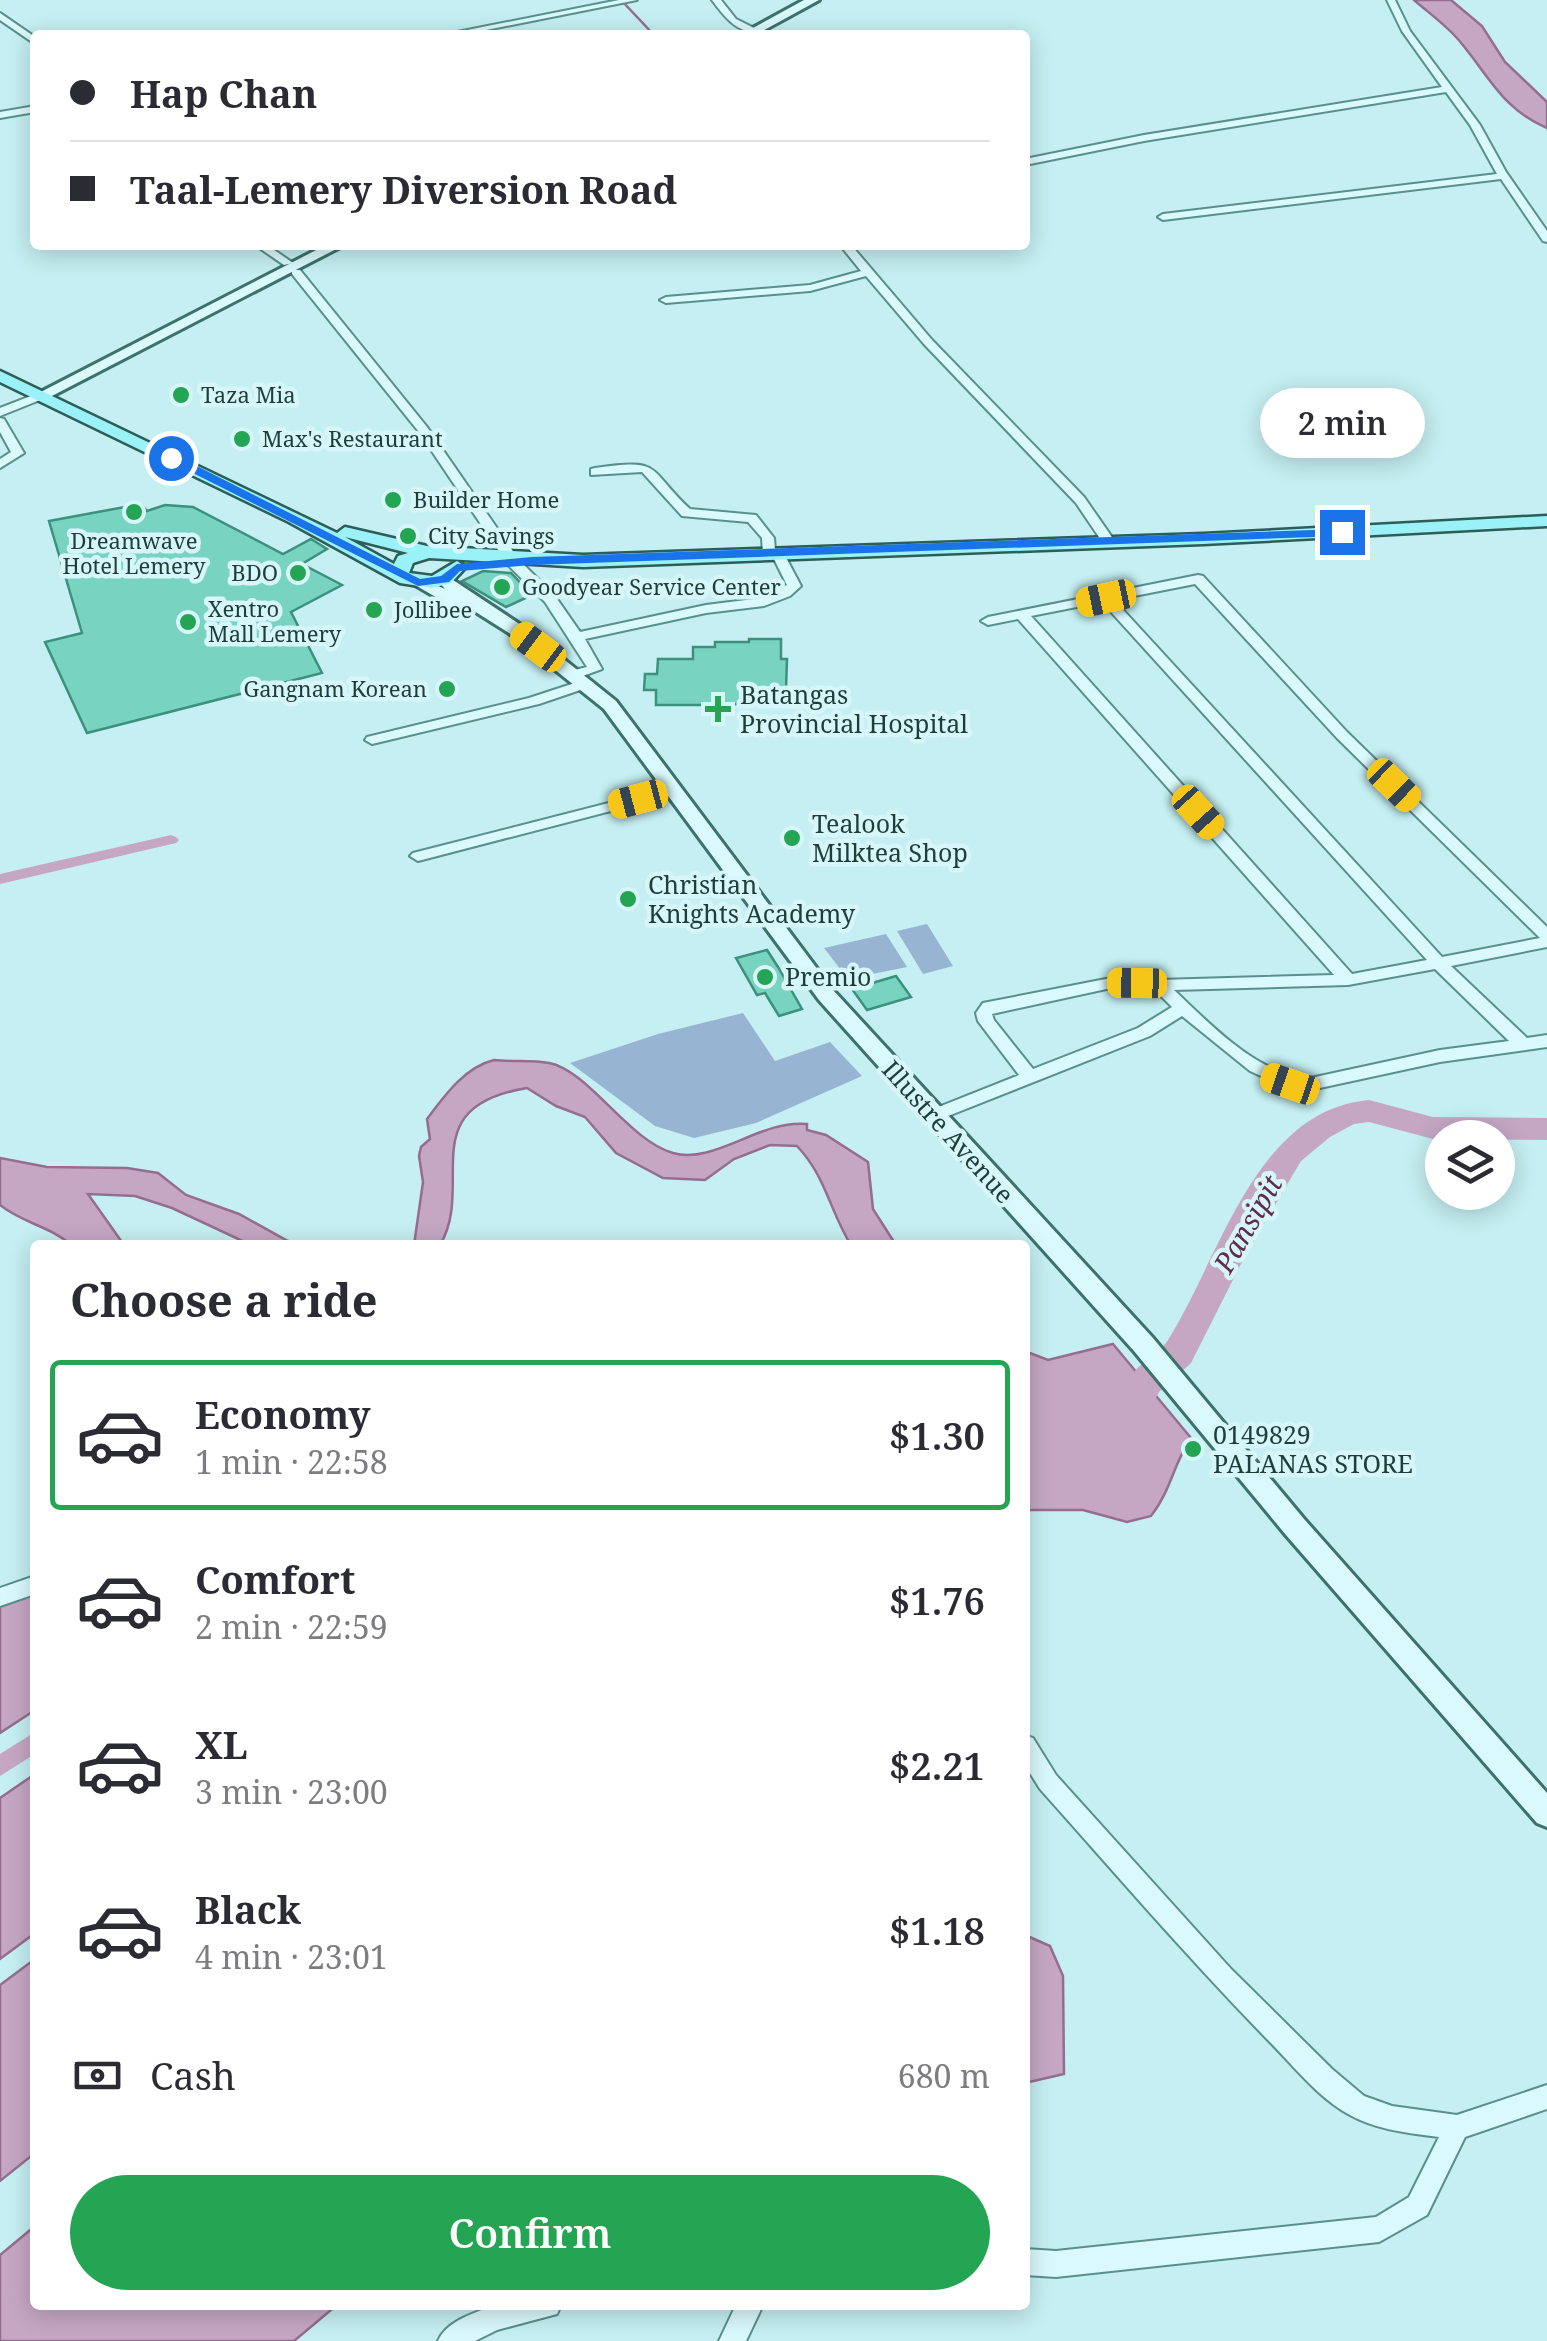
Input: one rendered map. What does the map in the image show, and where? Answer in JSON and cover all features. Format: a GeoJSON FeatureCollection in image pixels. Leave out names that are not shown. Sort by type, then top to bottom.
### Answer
{"type":"FeatureCollection","features":[{"type":"Feature","properties":{"kind":"main road"},"geometry":{"type":"LineString","coordinates":[[755,30],[813,0]]}},
{"type":"Feature","properties":{"kind":"main road"},"geometry":{"type":"LineString","coordinates":[[41,396],[327,250]]}},
{"type":"Feature","properties":{"kind":"main road"},"geometry":{"type":"LineString","coordinates":[[0,376],[295,518],[409,578],[450,568],[519,561],[1110,543],[1547,521]]}},
{"type":"Feature","properties":{"kind":"main road"},"geometry":{"type":"LineString","coordinates":[[295,518],[428,552],[450,568]]}},
{"type":"Feature","properties":{"kind":"main road"},"geometry":{"type":"LineString","coordinates":[[409,578],[405,560],[428,552]]}},
{"type":"Feature","properties":{"kind":"main road","name":"Illustre Avenue"},"geometry":{"type":"LineString","coordinates":[[450,568],[458,593],[581,678],[625,722],[729,870],[826,995],[932,1116],[1144,1344],[1295,1527],[1547,1814]]}},
{"type":"Feature","properties":{"kind":"main road","name":"Illustre Avenue"},"geometry":{"type":"LineString","coordinates":[[409,578],[515,630]]}},
{"type":"Feature","properties":{"kind":"street"},"geometry":{"type":"LineString","coordinates":[[473,30],[632,0]]}},
{"type":"Feature","properties":{"kind":"street"},"geometry":{"type":"LineString","coordinates":[[716,0],[745,30]]}},
{"type":"Feature","properties":{"kind":"street"},"geometry":{"type":"LineString","coordinates":[[1392,0],[1406,30],[1475,125],[1503,176],[1547,239]]}},
{"type":"Feature","properties":{"kind":"street"},"geometry":{"type":"LineString","coordinates":[[0,16],[30,37]]}},
{"type":"Feature","properties":{"kind":"street"},"geometry":{"type":"LineString","coordinates":[[1030,161],[1144,138],[1449,89]]}},
{"type":"Feature","properties":{"kind":"street"},"geometry":{"type":"LineString","coordinates":[[0,115],[30,111]]}},
{"type":"Feature","properties":{"kind":"street"},"geometry":{"type":"LineString","coordinates":[[1163,217],[1503,176]]}},
{"type":"Feature","properties":{"kind":"street"},"geometry":{"type":"LineString","coordinates":[[267,250],[292,268],[423,430],[577,636],[595,669],[534,701],[372,740]]}},
{"type":"Feature","properties":{"kind":"street"},"geometry":{"type":"LineString","coordinates":[[849,250],[928,342],[1080,500],[1110,543]]}},
{"type":"Feature","properties":{"kind":"street"},"geometry":{"type":"LineString","coordinates":[[666,300],[810,288],[868,272]]}},
{"type":"Feature","properties":{"kind":"street"},"geometry":{"type":"LineString","coordinates":[[0,412],[41,396]]}},
{"type":"Feature","properties":{"kind":"street"},"geometry":{"type":"LineString","coordinates":[[0,422],[18,453],[0,464]]}},
{"type":"Feature","properties":{"kind":"street"},"geometry":{"type":"LineString","coordinates":[[577,636],[771,600],[794,586],[768,538],[752,518],[686,513],[654,470],[637,465],[595,472]]}},
{"type":"Feature","properties":{"kind":"street"},"geometry":{"type":"LineString","coordinates":[[988,621],[1198,579],[1342,735],[1547,939]]}},
{"type":"Feature","properties":{"kind":"street"},"geometry":{"type":"LineString","coordinates":[[1106,598],[1440,964],[1525,1046]]}},
{"type":"Feature","properties":{"kind":"street"},"geometry":{"type":"LineString","coordinates":[[1023,616],[1348,980]]}},
{"type":"Feature","properties":{"kind":"street"},"geometry":{"type":"LineString","coordinates":[[418,856],[674,790]]}},
{"type":"Feature","properties":{"kind":"street"},"geometry":{"type":"LineString","coordinates":[[1030,1077],[986,1021],[984,1013],[989,1008],[1111,983],[1348,980],[1547,939]]}},
{"type":"Feature","properties":{"kind":"street"},"geometry":{"type":"LineString","coordinates":[[1160,985],[1271,1078],[1290,1084],[1306,1085],[1440,1056],[1547,1041]]}},
{"type":"Feature","properties":{"kind":"street"},"geometry":{"type":"LineString","coordinates":[[932,1116],[1144,1032],[1183,1008]]}},
{"type":"Feature","properties":{"kind":"street"},"geometry":{"type":"LineString","coordinates":[[0,1597],[30,1587]]}},
{"type":"Feature","properties":{"kind":"street"},"geometry":{"type":"LineString","coordinates":[[1030,1753],[1048,1782],[1223,1977],[1323,2078],[1357,2106],[1392,2118],[1457,2127],[1547,2097]]}},
{"type":"Feature","properties":{"kind":"street"},"geometry":{"type":"LineString","coordinates":[[1030,2262],[1056,2264],[1379,2229],[1418,2206],[1457,2127]]}},
{"type":"Feature","properties":{"kind":"street"},"geometry":{"type":"LineString","coordinates":[[451,2341],[466,2330],[522,2310]]}},
{"type":"Feature","properties":{"kind":"street"},"geometry":{"type":"LineString","coordinates":[[732,2341],[748,2310]]}},
{"type":"Feature","properties":{"kind":"shaded area"},"geometry":{"type":"Polygon","coordinates":[[[1414,0],[1451,0],[1482,26],[1505,62],[1547,102],[1547,128],[1509,102],[1457,38],[1414,0]]]}},
{"type":"Feature","properties":{"kind":"shaded area"},"geometry":{"type":"Polygon","coordinates":[[[927,924],[953,966],[923,974],[897,931],[927,924]]]}},
{"type":"Feature","properties":{"kind":"shaded area"},"geometry":{"type":"Polygon","coordinates":[[[886,934],[907,967],[848,979],[824,948],[886,934]]]}},
{"type":"Feature","properties":{"kind":"shaded area"},"geometry":{"type":"Polygon","coordinates":[[[743,1013],[775,1061],[830,1042],[862,1076],[756,1123],[694,1138],[655,1126],[570,1063],[658,1034],[743,1013]]]}},
{"type":"Feature","properties":{"kind":"shaded area"},"geometry":{"type":"Polygon","coordinates":[[[494,1060],[542,1062],[564,1068],[641,1135],[673,1153],[705,1153],[772,1128],[807,1124],[807,1130],[826,1135],[868,1162],[873,1209],[893,1240],[848,1240],[815,1170],[797,1146],[770,1145],[734,1159],[705,1180],[663,1178],[616,1153],[585,1117],[556,1106],[527,1088],[491,1098],[470,1112],[458,1130],[449,1222],[442,1240],[415,1240],[423,1182],[419,1156],[421,1147],[430,1139],[427,1119],[465,1075],[494,1060]]]}},
{"type":"Feature","properties":{"kind":"shaded area"},"geometry":{"type":"Polygon","coordinates":[[[0,1158],[47,1167],[127,1168],[158,1173],[186,1195],[239,1214],[286,1240],[240,1240],[172,1208],[135,1196],[88,1194],[120,1240],[64,1240],[0,1205],[0,1158]]]}},
{"type":"Feature","properties":{"kind":"shaded area"},"geometry":{"type":"Polygon","coordinates":[[[1113,1344],[1191,1438],[1151,1516],[1127,1522],[1083,1510],[1030,1510],[1030,1353],[1048,1360],[1113,1344]]]}},
{"type":"Feature","properties":{"kind":"shaded area"},"geometry":{"type":"Polygon","coordinates":[[[30,1591],[30,1713],[0,1733],[0,1601],[30,1591]]]}},
{"type":"Feature","properties":{"kind":"shaded area"},"geometry":{"type":"Polygon","coordinates":[[[30,1777],[30,1937],[0,1959],[0,1798],[30,1777]]]}},
{"type":"Feature","properties":{"kind":"shaded area"},"geometry":{"type":"Polygon","coordinates":[[[1030,1937],[1050,1946],[1063,1976],[1064,2074],[1030,2082],[1030,1937]]]}},
{"type":"Feature","properties":{"kind":"shaded area"},"geometry":{"type":"Polygon","coordinates":[[[30,1963],[30,2157],[0,2181],[0,1985],[30,1963]]]}},
{"type":"Feature","properties":{"kind":"shaded area"},"geometry":{"type":"Polygon","coordinates":[[[30,2230],[30,2310],[331,2310],[294,2341],[0,2341],[0,2255],[30,2230]]]}},
{"type":"Feature","properties":{"kind":"building","name":"Xentro Mall Lemery"},"geometry":{"type":"Polygon","coordinates":[[[141,504],[147,511],[165,505],[193,507],[283,554],[311,539],[327,549],[302,564],[342,585],[291,612],[322,673],[87,733],[45,642],[82,633],[49,521],[141,504]]]}},
{"type":"Feature","properties":{"kind":"building","name":"Goodyear Service Center"},"geometry":{"type":"Polygon","coordinates":[[[483,571],[511,573],[532,595],[506,607],[462,581],[483,571]]]}},
{"type":"Feature","properties":{"kind":"building","name":"Batangas Provincial Hospital"},"geometry":{"type":"Polygon","coordinates":[[[781,639],[781,659],[787,659],[786,689],[733,705],[656,705],[656,690],[644,690],[645,674],[657,674],[658,659],[693,659],[693,647],[715,647],[715,642],[781,639]]]}},
{"type":"Feature","properties":{"kind":"building","name":"Premio"},"geometry":{"type":"Polygon","coordinates":[[[767,950],[802,1009],[779,1016],[765,993],[757,995],[736,958],[767,950]]]}},
{"type":"Feature","properties":{"kind":"building"},"geometry":{"type":"Polygon","coordinates":[[[896,976],[911,997],[867,1010],[852,989],[896,976]]]}},
{"type":"Feature","properties":{"kind":"waterway"},"geometry":{"type":"LineString","coordinates":[[621,0],[649,30]]}},
{"type":"Feature","properties":{"kind":"waterway"},"geometry":{"type":"LineString","coordinates":[[0,879],[171,840]]}},
{"type":"Feature","properties":{"kind":"waterway","name":"Pansipit"},"geometry":{"type":"LineString","coordinates":[[1127,1418],[1146,1382],[1179,1353],[1230,1251],[1290,1153],[1319,1129],[1348,1113],[1369,1111],[1433,1128],[1547,1129]]}},
{"type":"Feature","properties":{"kind":"waterway"},"geometry":{"type":"LineString","coordinates":[[0,1766],[30,1745]]}},
{"type":"Feature","properties":{"kind":"place","name":"Taza Mia"},"geometry":{"type":"Point","coordinates":[181,395]}},
{"type":"Feature","properties":{"kind":"place","name":"Max's Restaurant"},"geometry":{"type":"Point","coordinates":[242,439]}},
{"type":"Feature","properties":{"kind":"place","name":"Builder Home"},"geometry":{"type":"Point","coordinates":[393,500]}},
{"type":"Feature","properties":{"kind":"place","name":"Dreamwave Hotel Lemery"},"geometry":{"type":"Point","coordinates":[134,512]}},
{"type":"Feature","properties":{"kind":"place","name":"City Savings"},"geometry":{"type":"Point","coordinates":[408,536]}},
{"type":"Feature","properties":{"kind":"place","name":"BDO"},"geometry":{"type":"Point","coordinates":[298,573]}},
{"type":"Feature","properties":{"kind":"place","name":"Goodyear Service Center"},"geometry":{"type":"Point","coordinates":[502,587]}},
{"type":"Feature","properties":{"kind":"place","name":"Jollibee"},"geometry":{"type":"Point","coordinates":[374,610]}},
{"type":"Feature","properties":{"kind":"place","name":"Xentro Mall Lemery"},"geometry":{"type":"Point","coordinates":[188,622]}},
{"type":"Feature","properties":{"kind":"place","name":"Gangnam Korean"},"geometry":{"type":"Point","coordinates":[447,689]}},
{"type":"Feature","properties":{"kind":"place","name":"Batangas Provincial Hospital"},"geometry":{"type":"Point","coordinates":[718,709]}},
{"type":"Feature","properties":{"kind":"place","name":"Tealook Milktea Shop"},"geometry":{"type":"Point","coordinates":[792,838]}},
{"type":"Feature","properties":{"kind":"place","name":"Christian Knights Academy"},"geometry":{"type":"Point","coordinates":[628,899]}},
{"type":"Feature","properties":{"kind":"place","name":"Premio"},"geometry":{"type":"Point","coordinates":[765,977]}},
{"type":"Feature","properties":{"kind":"place","name":"0149829 PALANAS STORE"},"geometry":{"type":"Point","coordinates":[1193,1449]}},
{"type":"Feature","properties":{"kind":"route"},"geometry":{"type":"LineString","coordinates":[[171,458],[418,582],[444,579],[457,567],[532,561],[1342,532]]}}]}
